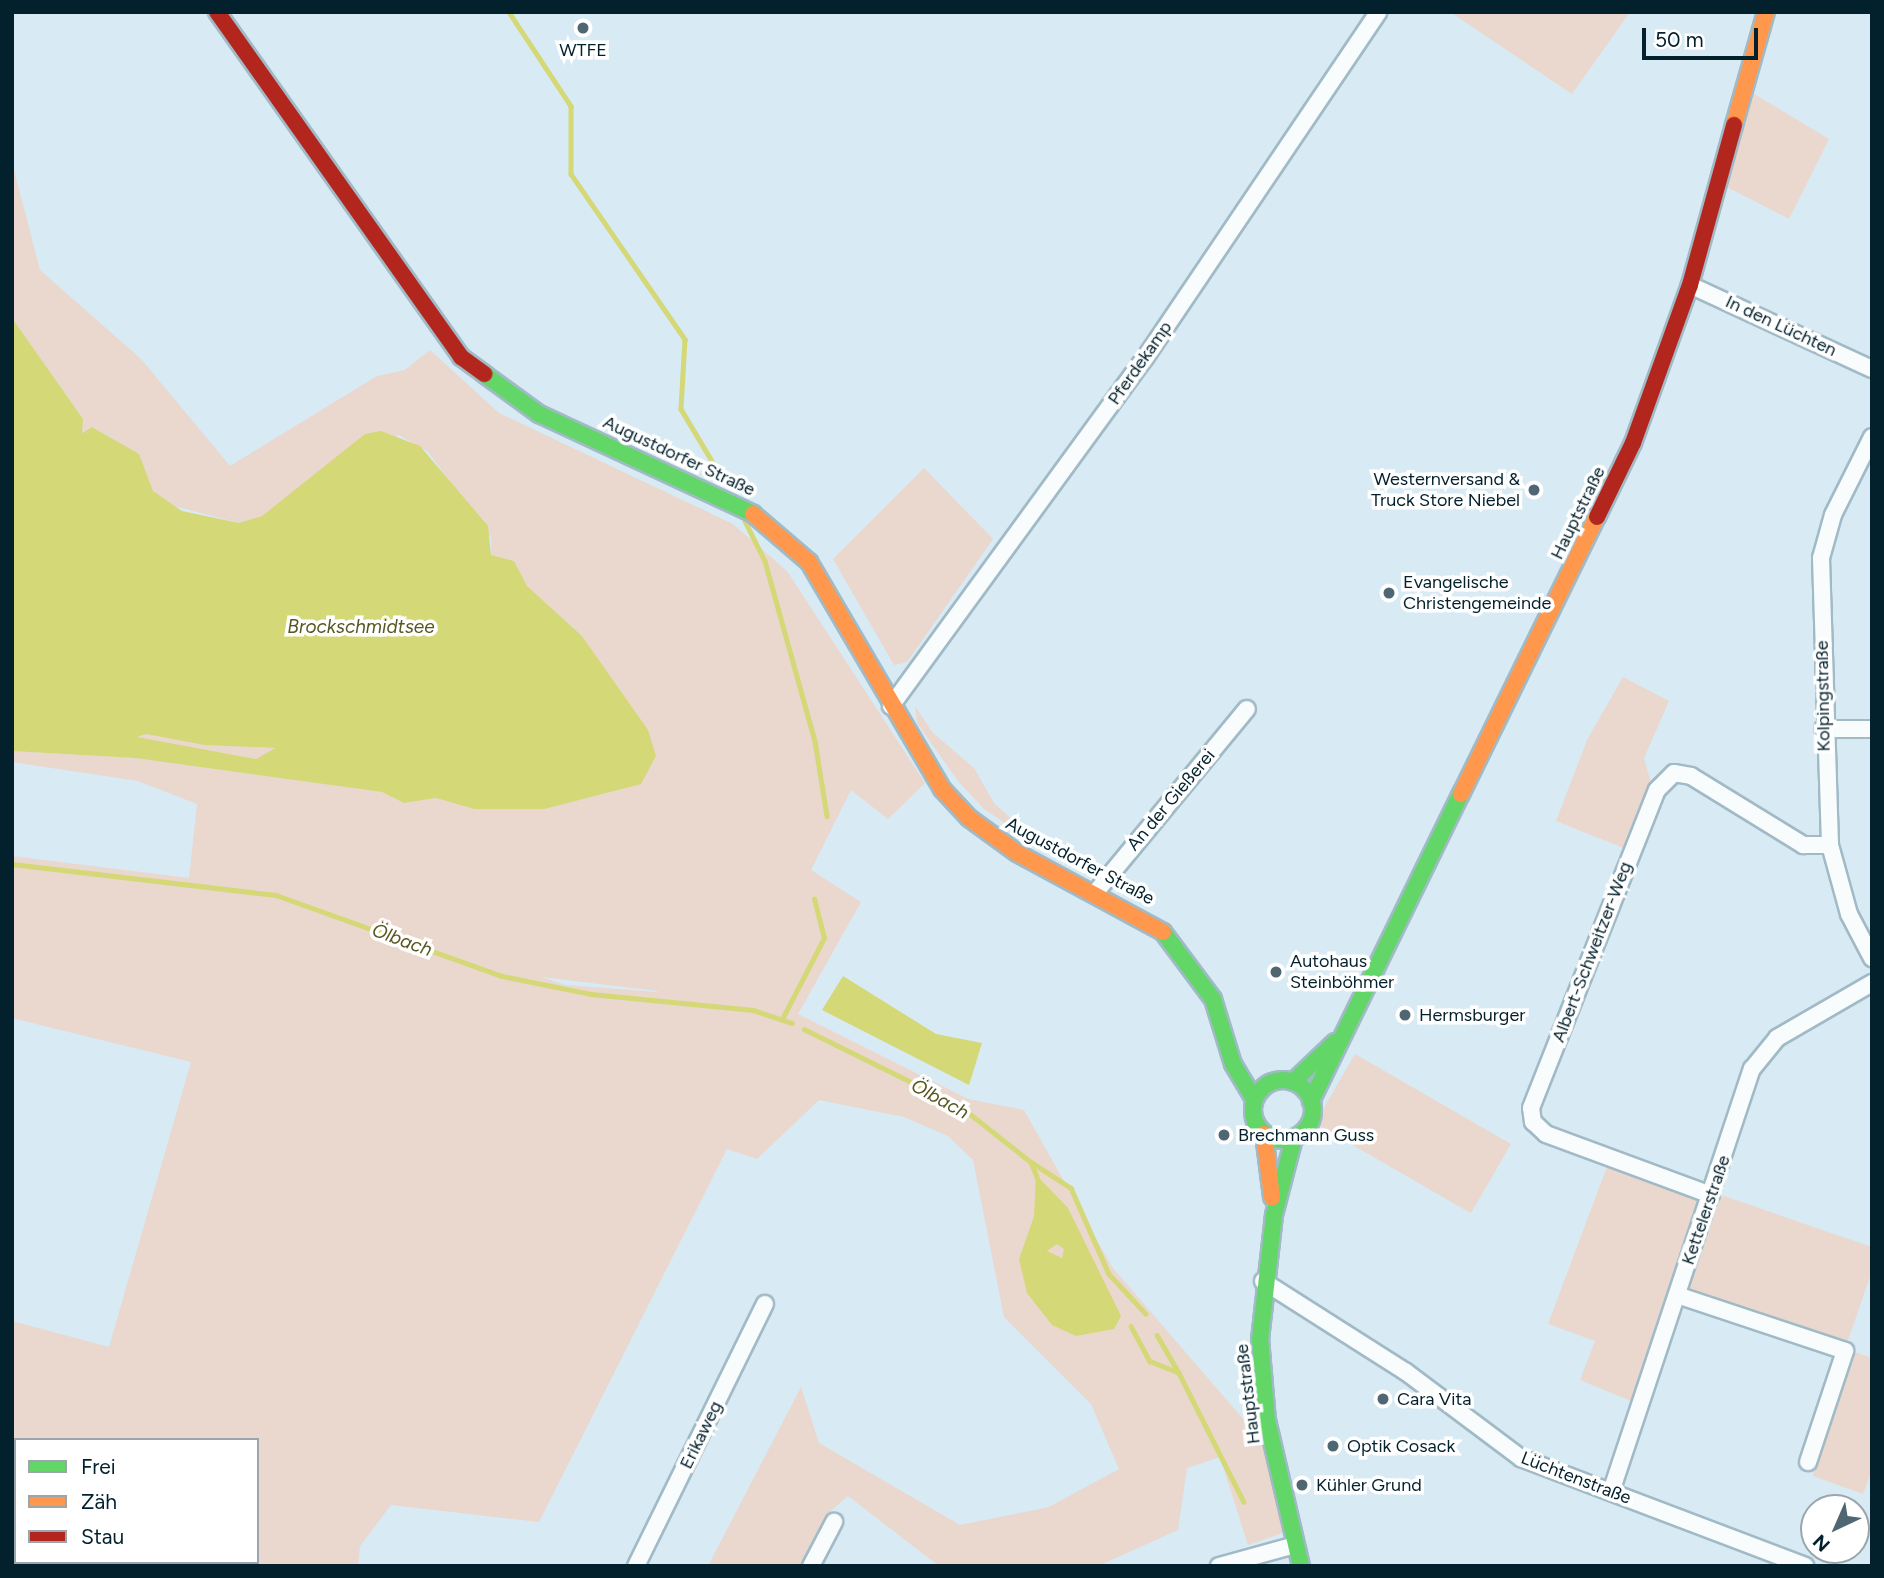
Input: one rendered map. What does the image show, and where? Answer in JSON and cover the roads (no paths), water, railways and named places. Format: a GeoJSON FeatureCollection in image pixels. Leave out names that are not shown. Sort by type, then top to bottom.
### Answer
{"type":"FeatureCollection","features":[{"type":"Feature","properties":{"kind":"main road","name":"Augustdorfer Straße"},"geometry":{"type":"LineString","coordinates":[[217,12],[461,357],[539,414],[730,498],[780,533],[809,562],[942,789],[974,823],[1017,853],[1149,920],[1177,944],[1213,999],[1230,1049],[1254,1099]]}},
{"type":"Feature","properties":{"kind":"main road","name":"Hauptstraße"},"geometry":{"type":"LineString","coordinates":[[1311,1101],[1330,1072],[1337,1040],[1633,443],[1689,285],[1766,12]]}},
{"type":"Feature","properties":{"kind":"main road","name":"Hauptstraße"},"geometry":{"type":"LineString","coordinates":[[1286,1081],[1337,1040]]}},
{"type":"Feature","properties":{"kind":"main road"},"geometry":{"type":"LineString","coordinates":[[1230,1049],[1250,1069],[1286,1081],[1311,1101],[1310,1123],[1294,1138],[1264,1133],[1254,1118],[1254,1099],[1286,1081]]}},
{"type":"Feature","properties":{"kind":"main road","name":"Hauptstraße"},"geometry":{"type":"LineString","coordinates":[[1264,1133],[1273,1214]]}},
{"type":"Feature","properties":{"kind":"main road","name":"Hauptstraße"},"geometry":{"type":"LineString","coordinates":[[1294,1138],[1273,1214],[1263,1281],[1260,1339],[1267,1420],[1301,1566]]}},
{"type":"Feature","properties":{"kind":"street","name":"Pferdekamp"},"geometry":{"type":"LineString","coordinates":[[891,706],[1145,358],[1378,12]]}},
{"type":"Feature","properties":{"kind":"street","name":"In den Lüchten"},"geometry":{"type":"LineString","coordinates":[[1689,285],[1872,369]]}},
{"type":"Feature","properties":{"kind":"street","name":"Kolpingstraße"},"geometry":{"type":"LineString","coordinates":[[1872,437],[1833,515],[1821,558],[1823,729],[1830,845],[1849,914],[1872,958]]}},
{"type":"Feature","properties":{"kind":"street","name":"An der Gießerei"},"geometry":{"type":"LineString","coordinates":[[1096,892],[1247,709]]}},
{"type":"Feature","properties":{"kind":"street"},"geometry":{"type":"LineString","coordinates":[[1823,729],[1872,729]]}},
{"type":"Feature","properties":{"kind":"street","name":"Albert-Schweitzer-Weg"},"geometry":{"type":"LineString","coordinates":[[1711,1195],[1546,1134],[1533,1122],[1531,1108],[1657,790],[1674,773],[1691,776],[1803,845],[1830,845]]}},
{"type":"Feature","properties":{"kind":"street","name":"Kettelerstraße"},"geometry":{"type":"LineString","coordinates":[[1611,1492],[1711,1195],[1764,1052],[1872,983]]}},
{"type":"Feature","properties":{"kind":"street","name":"Lüchtenstraße"},"geometry":{"type":"LineString","coordinates":[[1263,1281],[1406,1372],[1521,1458],[1798,1564]]}},
{"type":"Feature","properties":{"kind":"street"},"geometry":{"type":"LineString","coordinates":[[1677,1295],[1845,1351],[1808,1462]]}},
{"type":"Feature","properties":{"kind":"street","name":"Erikaweg"},"geometry":{"type":"LineString","coordinates":[[636,1566],[765,1304]]}},
{"type":"Feature","properties":{"kind":"street"},"geometry":{"type":"LineString","coordinates":[[811,1566],[834,1522]]}},
{"type":"Feature","properties":{"kind":"street"},"geometry":{"type":"LineString","coordinates":[[1219,1566],[1295,1545]]}},
{"type":"Feature","properties":{"kind":"water","name":"Brockschmidtsee"},"geometry":{"type":"Polygon","coordinates":[[[12,318],[83,419],[82,433],[92,427],[139,454],[153,491],[182,511],[239,523],[262,516],[365,434],[381,431],[420,446],[488,526],[491,555],[514,561],[527,586],[582,636],[648,730],[656,756],[641,784],[544,809],[474,809],[436,798],[404,803],[382,792],[135,758],[12,751],[12,318]],[[146,734],[137,737],[256,759],[275,748],[204,745],[146,734]]]}},
{"type":"Feature","properties":{"kind":"water"},"geometry":{"type":"Polygon","coordinates":[[[843,976],[936,1034],[982,1043],[969,1085],[822,1010],[843,976]]]}},
{"type":"Feature","properties":{"kind":"water"},"geometry":{"type":"Polygon","coordinates":[[[1036,1175],[1068,1208],[1121,1316],[1114,1329],[1076,1336],[1052,1325],[1027,1293],[1019,1259],[1034,1216],[1036,1175]],[[1057,1244],[1047,1251],[1062,1258],[1064,1249],[1057,1244]]]}},
{"type":"Feature","properties":{"kind":"waterway"},"geometry":{"type":"LineString","coordinates":[[509,12],[571,106],[571,174],[685,339],[681,409],[715,466]]}},
{"type":"Feature","properties":{"kind":"waterway"},"geometry":{"type":"LineString","coordinates":[[745,521],[765,561],[815,741],[827,816]]}},
{"type":"Feature","properties":{"kind":"waterway","name":"Ölbach"},"geometry":{"type":"LineString","coordinates":[[12,864],[276,895],[502,976],[591,994],[753,1010],[792,1023]]}},
{"type":"Feature","properties":{"kind":"waterway"},"geometry":{"type":"LineString","coordinates":[[782,1019],[824,938],[814,899]]}},
{"type":"Feature","properties":{"kind":"waterway","name":"Ölbach"},"geometry":{"type":"LineString","coordinates":[[804,1029],[960,1106],[1031,1162],[1038,1179]]}},
{"type":"Feature","properties":{"kind":"waterway","name":"Ölbach"},"geometry":{"type":"LineString","coordinates":[[1031,1162],[1071,1188],[1109,1274],[1146,1314]]}},
{"type":"Feature","properties":{"kind":"waterway","name":"Ölbach"},"geometry":{"type":"LineString","coordinates":[[1131,1326],[1150,1361],[1179,1373],[1244,1502]]}},
{"type":"Feature","properties":{"kind":"waterway","name":"Ölbach"},"geometry":{"type":"LineString","coordinates":[[1157,1335],[1179,1373]]}},
{"type":"Feature","properties":{"kind":"place","name":"WTFE"},"geometry":{"type":"Point","coordinates":[583,28]}},
{"type":"Feature","properties":{"kind":"place","name":"Westernversand & Truck Store Niebel"},"geometry":{"type":"Point","coordinates":[1534,490]}},
{"type":"Feature","properties":{"kind":"place","name":"Evangelische Christengemeinde"},"geometry":{"type":"Point","coordinates":[1389,593]}},
{"type":"Feature","properties":{"kind":"place","name":"Autohaus Steinböhmer"},"geometry":{"type":"Point","coordinates":[1276,972]}},
{"type":"Feature","properties":{"kind":"place","name":"Hermsburger"},"geometry":{"type":"Point","coordinates":[1405,1015]}},
{"type":"Feature","properties":{"kind":"place","name":"Brechmann Guss"},"geometry":{"type":"Point","coordinates":[1224,1135]}},
{"type":"Feature","properties":{"kind":"place","name":"Cara Vita"},"geometry":{"type":"Point","coordinates":[1383,1399]}},
{"type":"Feature","properties":{"kind":"place","name":"Optik Cosack"},"geometry":{"type":"Point","coordinates":[1333,1446]}},
{"type":"Feature","properties":{"kind":"place","name":"Kühler Grund"},"geometry":{"type":"Point","coordinates":[1302,1485]}}]}
